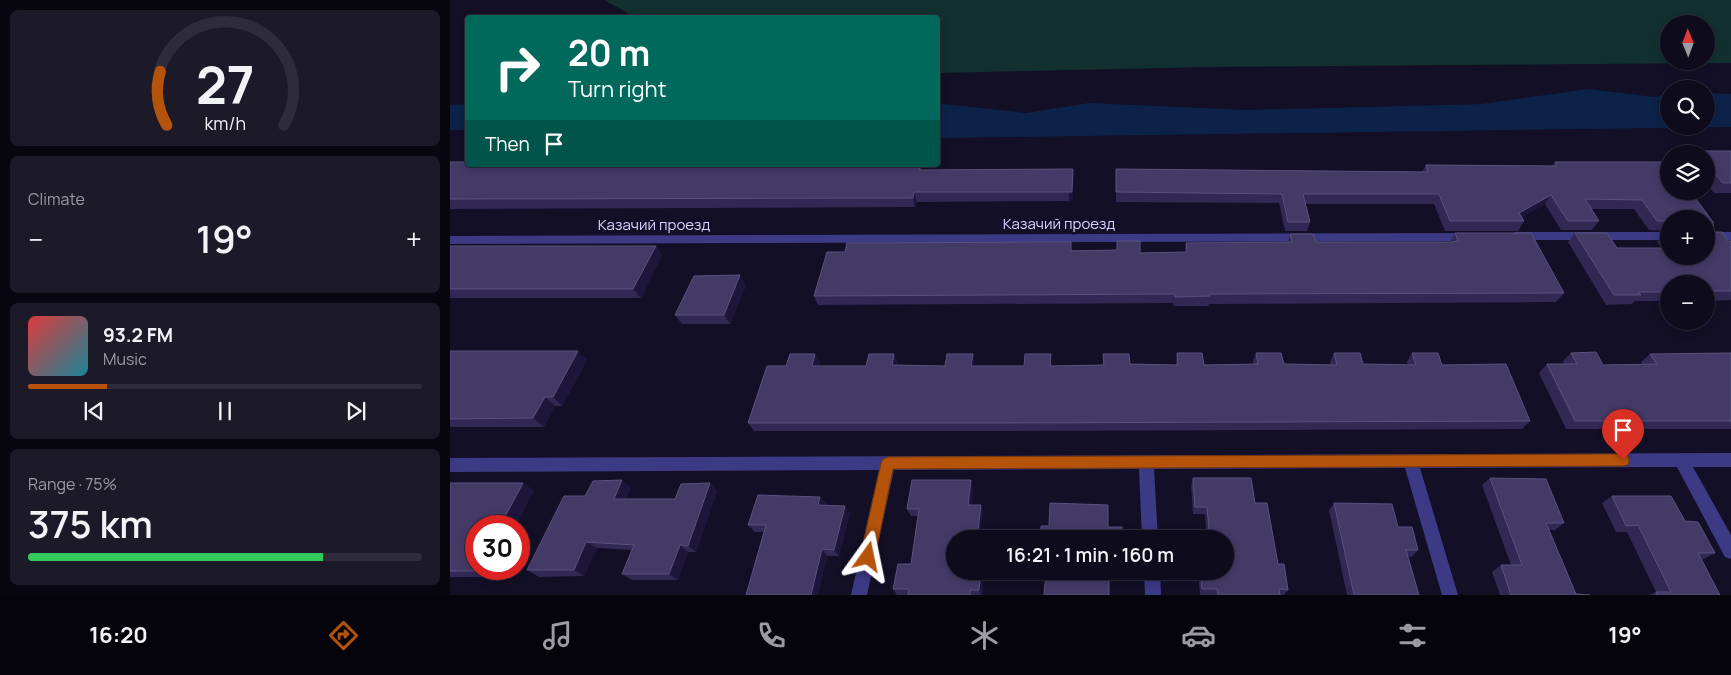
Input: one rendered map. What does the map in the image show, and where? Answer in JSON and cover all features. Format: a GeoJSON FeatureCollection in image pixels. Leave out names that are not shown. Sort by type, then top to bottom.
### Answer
{"type":"FeatureCollection","features":[{"type":"Feature","properties":{"kind":"street","name":"Казачий проезд"},"geometry":{"type":"LineString","coordinates":[[450,240],[1479,236]]}},
{"type":"Feature","properties":{"kind":"street"},"geometry":{"type":"LineString","coordinates":[[1499,236],[1660,236]]}},
{"type":"Feature","properties":{"kind":"street"},"geometry":{"type":"LineString","coordinates":[[1715,236],[1731,236]]}},
{"type":"Feature","properties":{"kind":"street"},"geometry":{"type":"LineString","coordinates":[[1681,460],[1731,551]]}},
{"type":"Feature","properties":{"kind":"street"},"geometry":{"type":"LineString","coordinates":[[450,465],[1731,460]]}},
{"type":"Feature","properties":{"kind":"street"},"geometry":{"type":"LineString","coordinates":[[1410,461],[1450,595]]}},
{"type":"Feature","properties":{"kind":"street"},"geometry":{"type":"LineString","coordinates":[[1146,462],[1150,530]]}},
{"type":"Feature","properties":{"kind":"street"},"geometry":{"type":"LineString","coordinates":[[859,595],[888,463]]}},
{"type":"Feature","properties":{"kind":"street"},"geometry":{"type":"LineString","coordinates":[[1152,580],[1153,595]]}},
{"type":"Feature","properties":{"kind":"green space"},"geometry":{"type":"Polygon","coordinates":[[[604,0],[1731,0],[1731,63],[1715,63],[1715,15],[1660,15],[1660,64],[1209,67],[940,73],[940,15],[631,15],[604,0]]]}},
{"type":"Feature","properties":{"kind":"water"},"geometry":{"type":"Polygon","coordinates":[[[1589,89],[1660,96],[1660,128],[940,138],[940,105],[944,104],[1026,113],[1089,103],[1246,110],[1482,104],[1589,89]]]}},
{"type":"Feature","properties":{"kind":"water"},"geometry":{"type":"Polygon","coordinates":[[[1715,93],[1731,94],[1731,127],[1715,127],[1715,93]]]}},
{"type":"Feature","properties":{"kind":"water"},"geometry":{"type":"Polygon","coordinates":[[[465,104],[465,130],[450,130],[450,105],[465,104]]]}},
{"type":"Feature","properties":{"kind":"building"},"geometry":{"type":"Polygon","coordinates":[[[1715,151],[1731,151],[1731,183],[1723,183],[1715,174],[1715,151]]]}},
{"type":"Feature","properties":{"kind":"building"},"geometry":{"type":"Polygon","coordinates":[[[450,162],[465,162],[465,167],[920,167],[919,170],[1073,169],[1072,192],[914,192],[913,198],[450,199],[450,162]]]}},
{"type":"Feature","properties":{"kind":"building"},"geometry":{"type":"Polygon","coordinates":[[[1555,162],[1660,162],[1660,200],[1697,200],[1704,210],[1660,210],[1660,221],[1657,221],[1642,200],[1585,199],[1599,221],[1568,221],[1551,195],[1519,213],[1524,221],[1450,221],[1439,194],[1303,194],[1310,222],[1288,222],[1282,194],[1116,192],[1116,169],[1428,172],[1426,165],[1557,166],[1555,162]]]}},
{"type":"Feature","properties":{"kind":"building"},"geometry":{"type":"Polygon","coordinates":[[[1715,232],[1722,232],[1728,241],[1731,241],[1731,291],[1715,291],[1715,275],[1660,275],[1660,292],[1638,292],[1641,295],[1614,295],[1575,233],[1607,233],[1617,248],[1660,248],[1660,265],[1715,265],[1715,232]]]}},
{"type":"Feature","properties":{"kind":"building"},"geometry":{"type":"Polygon","coordinates":[[[1455,233],[1531,233],[1564,293],[1210,294],[1210,296],[1175,297],[1175,294],[814,296],[827,252],[845,252],[847,243],[1071,242],[1071,251],[1117,250],[1117,241],[1140,241],[1140,253],[1187,252],[1186,243],[1292,242],[1290,234],[1313,234],[1316,242],[1452,242],[1458,241],[1455,233]]]}},
{"type":"Feature","properties":{"kind":"building"},"geometry":{"type":"Polygon","coordinates":[[[450,246],[656,246],[633,289],[450,289],[450,246]]]}},
{"type":"Feature","properties":{"kind":"building"},"geometry":{"type":"Polygon","coordinates":[[[740,275],[724,315],[675,315],[694,276],[740,275]]]}},
{"type":"Feature","properties":{"kind":"building"},"geometry":{"type":"Polygon","coordinates":[[[450,351],[578,351],[553,397],[545,397],[533,418],[450,419],[450,351]]]}},
{"type":"Feature","properties":{"kind":"building"},"geometry":{"type":"Polygon","coordinates":[[[1596,352],[1603,365],[1657,364],[1650,354],[1731,353],[1731,421],[1575,421],[1547,364],[1577,364],[1571,353],[1596,352]]]}},
{"type":"Feature","properties":{"kind":"building"},"geometry":{"type":"Polygon","coordinates":[[[1177,353],[1202,353],[1204,365],[1258,364],[1256,353],[1281,353],[1284,364],[1337,365],[1334,353],[1360,353],[1363,364],[1416,365],[1412,353],[1438,353],[1442,365],[1506,364],[1530,421],[748,423],[767,366],[786,366],[790,354],[815,354],[812,366],[866,366],[869,354],[894,354],[892,365],[945,366],[947,354],[973,354],[971,366],[1024,366],[1025,354],[1051,354],[1050,366],[1104,365],[1103,354],[1129,354],[1130,364],[1178,365],[1177,353]]]}},
{"type":"Feature","properties":{"kind":"building"},"geometry":{"type":"Polygon","coordinates":[[[1193,478],[1251,478],[1255,503],[1267,503],[1278,564],[1284,564],[1288,590],[1279,589],[1280,595],[1218,595],[1217,589],[1202,589],[1201,580],[1234,580],[1234,530],[1209,530],[1207,507],[1195,507],[1193,478]]]}},
{"type":"Feature","properties":{"kind":"building"},"geometry":{"type":"Polygon","coordinates":[[[1490,478],[1546,479],[1564,523],[1546,523],[1576,594],[1590,595],[1511,595],[1501,565],[1522,565],[1490,478]]]}},
{"type":"Feature","properties":{"kind":"building"},"geometry":{"type":"Polygon","coordinates":[[[622,480],[614,499],[675,499],[681,484],[710,483],[688,546],[680,545],[669,574],[622,574],[634,545],[586,542],[574,570],[530,570],[530,564],[564,496],[585,496],[593,481],[622,480]]]}},
{"type":"Feature","properties":{"kind":"building"},"geometry":{"type":"Polygon","coordinates":[[[912,480],[971,480],[968,505],[981,505],[978,530],[946,530],[946,580],[980,580],[979,590],[970,590],[970,595],[908,595],[909,589],[893,589],[898,564],[911,564],[919,509],[907,509],[912,480]]]}},
{"type":"Feature","properties":{"kind":"building"},"geometry":{"type":"Polygon","coordinates":[[[450,483],[523,483],[506,515],[465,515],[465,571],[450,571],[450,483]]]}},
{"type":"Feature","properties":{"kind":"building"},"geometry":{"type":"Polygon","coordinates":[[[758,495],[820,497],[818,505],[845,506],[834,550],[822,549],[811,595],[746,595],[766,525],[748,525],[758,495]]]}},
{"type":"Feature","properties":{"kind":"building"},"geometry":{"type":"Polygon","coordinates":[[[1612,496],[1671,496],[1685,521],[1698,522],[1715,553],[1698,553],[1720,595],[1657,595],[1656,592],[1671,592],[1638,525],[1626,526],[1612,496]]]}},
{"type":"Feature","properties":{"kind":"building"},"geometry":{"type":"Polygon","coordinates":[[[1050,503],[1108,505],[1108,527],[1122,527],[1122,530],[1041,530],[1041,526],[1049,526],[1050,503]]]}},
{"type":"Feature","properties":{"kind":"building"},"geometry":{"type":"Polygon","coordinates":[[[1334,503],[1392,504],[1398,527],[1412,527],[1418,550],[1406,550],[1419,595],[1354,595],[1334,503]]]}},
{"type":"Feature","properties":{"kind":"building"},"geometry":{"type":"Polygon","coordinates":[[[1045,580],[1109,580],[1109,595],[1044,595],[1045,580]]]}},
{"type":"Feature","properties":{"kind":"route"},"geometry":{"type":"LineString","coordinates":[[868,557],[888,463],[1623,460]]}}]}
